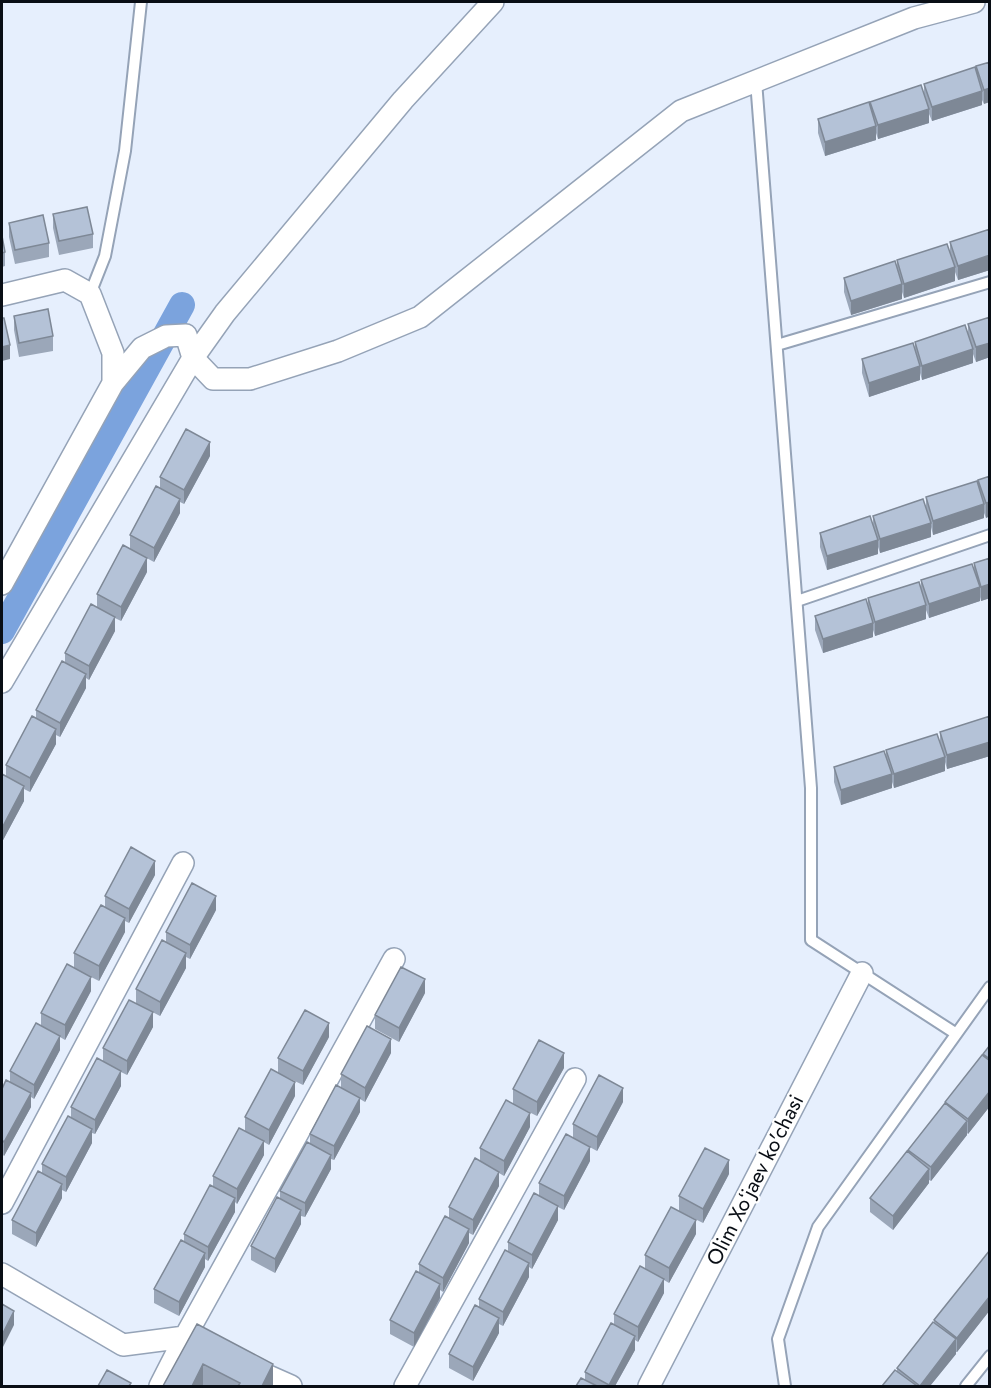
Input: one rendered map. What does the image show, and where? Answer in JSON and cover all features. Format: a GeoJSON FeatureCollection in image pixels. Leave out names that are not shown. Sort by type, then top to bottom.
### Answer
{"type":"FeatureCollection","features":[{"type":"Feature","properties":{"kind":"street"},"geometry":{"type":"LineString","coordinates":[[2,682],[193,358],[225,313],[403,100],[493,2]]}},
{"type":"Feature","properties":{"kind":"street"},"geometry":{"type":"LineString","coordinates":[[2,584],[113,383],[142,348],[166,336],[186,335],[193,358],[213,379],[250,379],[338,351],[420,317],[681,111],[914,18],[974,2]]}},
{"type":"Feature","properties":{"kind":"street"},"geometry":{"type":"LineString","coordinates":[[2,295],[65,280],[90,294],[113,353],[113,383]]}},
{"type":"Feature","properties":{"kind":"street"},"geometry":{"type":"LineString","coordinates":[[2,1203],[183,863]]}},
{"type":"Feature","properties":{"kind":"street"},"geometry":{"type":"LineString","coordinates":[[160,1386],[394,959]]}},
{"type":"Feature","properties":{"kind":"street","name":"Olim Xoʻjaev ko'chasi"},"geometry":{"type":"LineString","coordinates":[[649,1386],[862,973]]}},
{"type":"Feature","properties":{"kind":"street"},"geometry":{"type":"LineString","coordinates":[[405,1386],[575,1079]]}},
{"type":"Feature","properties":{"kind":"street"},"geometry":{"type":"LineString","coordinates":[[2,1274],[123,1345],[185,1337],[206,1347]]}},
{"type":"Feature","properties":{"kind":"street"},"geometry":{"type":"LineString","coordinates":[[227,1357],[291,1386]]}},
{"type":"Feature","properties":{"kind":"lane"},"geometry":{"type":"LineString","coordinates":[[90,294],[105,256],[125,151],[141,2]]}},
{"type":"Feature","properties":{"kind":"lane"},"geometry":{"type":"LineString","coordinates":[[756,81],[812,788],[811,940],[955,1033]]}},
{"type":"Feature","properties":{"kind":"lane"},"geometry":{"type":"LineString","coordinates":[[777,345],[990,282]]}},
{"type":"Feature","properties":{"kind":"lane"},"geometry":{"type":"LineString","coordinates":[[797,601],[990,535]]}},
{"type":"Feature","properties":{"kind":"lane"},"geometry":{"type":"LineString","coordinates":[[784,1386],[778,1339],[818,1227],[990,987]]}},
{"type":"Feature","properties":{"kind":"lane"},"geometry":{"type":"LineString","coordinates":[[966,1386],[990,1356]]}},
{"type":"Feature","properties":{"kind":"building"},"geometry":{"type":"Polygon","coordinates":[[[990,62],[990,88],[984,90],[976,66],[990,62]]]}},
{"type":"Feature","properties":{"kind":"building"},"geometry":{"type":"Polygon","coordinates":[[[975,67],[982,91],[932,107],[924,84],[975,67]]]}},
{"type":"Feature","properties":{"kind":"building"},"geometry":{"type":"Polygon","coordinates":[[[921,85],[929,109],[878,125],[870,102],[921,85]]]}},
{"type":"Feature","properties":{"kind":"building"},"geometry":{"type":"Polygon","coordinates":[[[869,102],[876,126],[825,142],[818,119],[869,102]]]}},
{"type":"Feature","properties":{"kind":"building"},"geometry":{"type":"Polygon","coordinates":[[[87,207],[93,234],[59,241],[53,214],[87,207]]]}},
{"type":"Feature","properties":{"kind":"building"},"geometry":{"type":"Polygon","coordinates":[[[43,215],[49,243],[15,250],[9,223],[43,215]]]}},
{"type":"Feature","properties":{"kind":"building"},"geometry":{"type":"Polygon","coordinates":[[[990,229],[990,255],[958,266],[950,242],[990,229]]]}},
{"type":"Feature","properties":{"kind":"building"},"geometry":{"type":"Polygon","coordinates":[[[2,236],[5,252],[2,253],[2,236]]]}},
{"type":"Feature","properties":{"kind":"building"},"geometry":{"type":"Polygon","coordinates":[[[947,244],[955,267],[904,284],[897,260],[947,244]]]}},
{"type":"Feature","properties":{"kind":"building"},"geometry":{"type":"Polygon","coordinates":[[[895,261],[902,284],[851,301],[844,278],[895,261]]]}},
{"type":"Feature","properties":{"kind":"building"},"geometry":{"type":"Polygon","coordinates":[[[48,309],[53,336],[19,343],[14,316],[48,309]]]}},
{"type":"Feature","properties":{"kind":"building"},"geometry":{"type":"Polygon","coordinates":[[[990,317],[990,343],[976,347],[968,324],[990,317]]]}},
{"type":"Feature","properties":{"kind":"building"},"geometry":{"type":"Polygon","coordinates":[[[2,318],[4,318],[10,345],[2,347],[2,318]]]}},
{"type":"Feature","properties":{"kind":"building"},"geometry":{"type":"Polygon","coordinates":[[[965,325],[973,349],[922,366],[915,342],[965,325]]]}},
{"type":"Feature","properties":{"kind":"building"},"geometry":{"type":"Polygon","coordinates":[[[913,343],[920,366],[869,383],[862,359],[913,343]]]}},
{"type":"Feature","properties":{"kind":"building"},"geometry":{"type":"Polygon","coordinates":[[[186,429],[210,442],[184,490],[160,477],[186,429]]]}},
{"type":"Feature","properties":{"kind":"building"},"geometry":{"type":"Polygon","coordinates":[[[990,476],[990,502],[986,503],[978,480],[990,476]]]}},
{"type":"Feature","properties":{"kind":"building"},"geometry":{"type":"Polygon","coordinates":[[[977,481],[984,504],[933,521],[926,497],[977,481]]]}},
{"type":"Feature","properties":{"kind":"building"},"geometry":{"type":"Polygon","coordinates":[[[156,486],[180,499],[154,548],[130,535],[156,486]]]}},
{"type":"Feature","properties":{"kind":"building"},"geometry":{"type":"Polygon","coordinates":[[[923,499],[931,523],[880,539],[873,516],[923,499]]]}},
{"type":"Feature","properties":{"kind":"building"},"geometry":{"type":"Polygon","coordinates":[[[870,516],[878,540],[827,556],[820,533],[870,516]]]}},
{"type":"Feature","properties":{"kind":"building"},"geometry":{"type":"Polygon","coordinates":[[[123,545],[147,558],[121,607],[97,594],[123,545]]]}},
{"type":"Feature","properties":{"kind":"building"},"geometry":{"type":"Polygon","coordinates":[[[990,558],[990,584],[981,587],[974,563],[990,558]]]}},
{"type":"Feature","properties":{"kind":"building"},"geometry":{"type":"Polygon","coordinates":[[[972,564],[980,587],[929,604],[921,580],[972,564]]]}},
{"type":"Feature","properties":{"kind":"building"},"geometry":{"type":"Polygon","coordinates":[[[919,582],[926,605],[875,622],[868,598],[919,582]]]}},
{"type":"Feature","properties":{"kind":"building"},"geometry":{"type":"Polygon","coordinates":[[[866,599],[873,623],[823,639],[815,616],[866,599]]]}},
{"type":"Feature","properties":{"kind":"building"},"geometry":{"type":"Polygon","coordinates":[[[91,604],[115,617],[89,666],[65,653],[91,604]]]}},
{"type":"Feature","properties":{"kind":"building"},"geometry":{"type":"Polygon","coordinates":[[[62,661],[86,674],[60,723],[36,710],[62,661]]]}},
{"type":"Feature","properties":{"kind":"building"},"geometry":{"type":"Polygon","coordinates":[[[32,716],[56,729],[30,778],[6,765],[32,716]]]}},
{"type":"Feature","properties":{"kind":"building"},"geometry":{"type":"Polygon","coordinates":[[[990,716],[990,742],[947,755],[940,732],[990,716]]]}},
{"type":"Feature","properties":{"kind":"building"},"geometry":{"type":"Polygon","coordinates":[[[937,734],[945,757],[894,774],[886,750],[937,734]]]}},
{"type":"Feature","properties":{"kind":"building"},"geometry":{"type":"Polygon","coordinates":[[[884,751],[892,774],[841,790],[834,767],[884,751]]]}},
{"type":"Feature","properties":{"kind":"building"},"geometry":{"type":"Polygon","coordinates":[[[2,774],[24,786],[2,828],[2,774]]]}},
{"type":"Feature","properties":{"kind":"building"},"geometry":{"type":"Polygon","coordinates":[[[131,847],[155,861],[129,909],[105,896],[131,847]]]}},
{"type":"Feature","properties":{"kind":"building"},"geometry":{"type":"Polygon","coordinates":[[[192,883],[216,896],[190,945],[166,932],[192,883]]]}},
{"type":"Feature","properties":{"kind":"building"},"geometry":{"type":"Polygon","coordinates":[[[101,905],[125,918],[99,966],[74,953],[101,905]]]}},
{"type":"Feature","properties":{"kind":"building"},"geometry":{"type":"Polygon","coordinates":[[[162,940],[186,953],[160,1002],[136,989],[162,940]]]}},
{"type":"Feature","properties":{"kind":"building"},"geometry":{"type":"Polygon","coordinates":[[[67,964],[91,977],[65,1025],[41,1013],[67,964]]]}},
{"type":"Feature","properties":{"kind":"building"},"geometry":{"type":"Polygon","coordinates":[[[401,967],[425,979],[399,1028],[375,1015],[401,967]]]}},
{"type":"Feature","properties":{"kind":"building"},"geometry":{"type":"Polygon","coordinates":[[[129,1000],[153,1012],[127,1061],[103,1048],[129,1000]]]}},
{"type":"Feature","properties":{"kind":"building"},"geometry":{"type":"Polygon","coordinates":[[[305,1010],[329,1023],[303,1071],[278,1058],[305,1010]]]}},
{"type":"Feature","properties":{"kind":"building"},"geometry":{"type":"Polygon","coordinates":[[[36,1023],[60,1036],[34,1085],[10,1071],[36,1023]]]}},
{"type":"Feature","properties":{"kind":"building"},"geometry":{"type":"Polygon","coordinates":[[[367,1026],[391,1039],[365,1088],[341,1074],[367,1026]]]}},
{"type":"Feature","properties":{"kind":"building"},"geometry":{"type":"Polygon","coordinates":[[[539,1040],[564,1053],[537,1102],[513,1089],[539,1040]]]}},
{"type":"Feature","properties":{"kind":"building"},"geometry":{"type":"Polygon","coordinates":[[[990,1045],[990,1059],[983,1054],[990,1045]]]}},
{"type":"Feature","properties":{"kind":"building"},"geometry":{"type":"Polygon","coordinates":[[[982,1055],[990,1061],[990,1091],[968,1119],[945,1102],[982,1055]]]}},
{"type":"Feature","properties":{"kind":"building"},"geometry":{"type":"Polygon","coordinates":[[[97,1058],[121,1071],[95,1120],[71,1107],[97,1058]]]}},
{"type":"Feature","properties":{"kind":"building"},"geometry":{"type":"Polygon","coordinates":[[[271,1069],[295,1082],[269,1130],[245,1117],[271,1069]]]}},
{"type":"Feature","properties":{"kind":"building"},"geometry":{"type":"Polygon","coordinates":[[[599,1075],[623,1088],[597,1137],[573,1124],[599,1075]]]}},
{"type":"Feature","properties":{"kind":"building"},"geometry":{"type":"Polygon","coordinates":[[[6,1080],[31,1093],[4,1142],[2,1140],[2,1089],[6,1080]]]}},
{"type":"Feature","properties":{"kind":"building"},"geometry":{"type":"Polygon","coordinates":[[[336,1085],[360,1098],[334,1146],[310,1134],[336,1085]]]}},
{"type":"Feature","properties":{"kind":"building"},"geometry":{"type":"Polygon","coordinates":[[[506,1100],[530,1113],[504,1161],[480,1148],[506,1100]]]}},
{"type":"Feature","properties":{"kind":"building"},"geometry":{"type":"Polygon","coordinates":[[[945,1103],[967,1121],[931,1167],[908,1150],[945,1103]]]}},
{"type":"Feature","properties":{"kind":"building"},"geometry":{"type":"Polygon","coordinates":[[[68,1116],[92,1129],[66,1177],[42,1164],[68,1116]]]}},
{"type":"Feature","properties":{"kind":"building"},"geometry":{"type":"Polygon","coordinates":[[[239,1128],[264,1141],[237,1189],[213,1176],[239,1128]]]}},
{"type":"Feature","properties":{"kind":"building"},"geometry":{"type":"Polygon","coordinates":[[[566,1134],[590,1147],[564,1196],[539,1183],[566,1134]]]}},
{"type":"Feature","properties":{"kind":"building"},"geometry":{"type":"Polygon","coordinates":[[[307,1142],[331,1155],[305,1203],[280,1191],[307,1142]]]}},
{"type":"Feature","properties":{"kind":"building"},"geometry":{"type":"Polygon","coordinates":[[[705,1148],[729,1160],[703,1209],[679,1196],[705,1148]]]}},
{"type":"Feature","properties":{"kind":"building"},"geometry":{"type":"Polygon","coordinates":[[[907,1151],[929,1169],[893,1216],[870,1198],[907,1151]]]}},
{"type":"Feature","properties":{"kind":"building"},"geometry":{"type":"Polygon","coordinates":[[[475,1158],[499,1172],[473,1220],[449,1207],[475,1158]]]}},
{"type":"Feature","properties":{"kind":"building"},"geometry":{"type":"Polygon","coordinates":[[[38,1171],[62,1184],[36,1233],[12,1220],[38,1171]]]}},
{"type":"Feature","properties":{"kind":"building"},"geometry":{"type":"Polygon","coordinates":[[[210,1185],[235,1198],[208,1247],[184,1234],[210,1185]]]}},
{"type":"Feature","properties":{"kind":"building"},"geometry":{"type":"Polygon","coordinates":[[[534,1193],[558,1206],[532,1255],[508,1242],[534,1193]]]}},
{"type":"Feature","properties":{"kind":"building"},"geometry":{"type":"Polygon","coordinates":[[[277,1197],[301,1210],[275,1259],[251,1246],[277,1197]]]}},
{"type":"Feature","properties":{"kind":"building"},"geometry":{"type":"Polygon","coordinates":[[[671,1207],[696,1220],[669,1268],[645,1255],[671,1207]]]}},
{"type":"Feature","properties":{"kind":"building"},"geometry":{"type":"Polygon","coordinates":[[[445,1216],[469,1229],[443,1278],[419,1264],[445,1216]]]}},
{"type":"Feature","properties":{"kind":"building"},"geometry":{"type":"Polygon","coordinates":[[[181,1240],[205,1253],[179,1302],[154,1289],[181,1240]]]}},
{"type":"Feature","properties":{"kind":"building"},"geometry":{"type":"Polygon","coordinates":[[[505,1250],[529,1263],[503,1312],[479,1299],[505,1250]]]}},
{"type":"Feature","properties":{"kind":"building"},"geometry":{"type":"Polygon","coordinates":[[[990,1250],[990,1296],[957,1338],[934,1320],[990,1250]]]}},
{"type":"Feature","properties":{"kind":"building"},"geometry":{"type":"Polygon","coordinates":[[[640,1266],[664,1279],[638,1327],[614,1314],[640,1266]]]}},
{"type":"Feature","properties":{"kind":"building"},"geometry":{"type":"Polygon","coordinates":[[[416,1271],[440,1284],[414,1333],[390,1320],[416,1271]]]}},
{"type":"Feature","properties":{"kind":"building"},"geometry":{"type":"Polygon","coordinates":[[[2,1304],[14,1311],[2,1335],[2,1304]]]}},
{"type":"Feature","properties":{"kind":"building"},"geometry":{"type":"Polygon","coordinates":[[[475,1305],[499,1318],[473,1367],[449,1354],[475,1305]]]}},
{"type":"Feature","properties":{"kind":"building"},"geometry":{"type":"Polygon","coordinates":[[[933,1322],[956,1339],[920,1386],[897,1368],[933,1322]]]}},
{"type":"Feature","properties":{"kind":"building"},"geometry":{"type":"Polygon","coordinates":[[[611,1323],[635,1336],[609,1385],[585,1372],[611,1323]]]}},
{"type":"Feature","properties":{"kind":"building"},"geometry":{"type":"Polygon","coordinates":[[[197,1324],[273,1364],[262,1386],[238,1386],[240,1383],[203,1364],[192,1386],[163,1386],[197,1324]]]}},
{"type":"Feature","properties":{"kind":"building"},"geometry":{"type":"Polygon","coordinates":[[[107,1370],[131,1383],[129,1386],[98,1386],[107,1370]]]}},
{"type":"Feature","properties":{"kind":"building"},"geometry":{"type":"Polygon","coordinates":[[[895,1370],[917,1386],[882,1386],[895,1370]]]}},
{"type":"Feature","properties":{"kind":"building"},"geometry":{"type":"Polygon","coordinates":[[[581,1378],[597,1386],[576,1386],[581,1378]]]}},
{"type":"Feature","properties":{"kind":"waterway"},"geometry":{"type":"LineString","coordinates":[[2,631],[182,305]]}}]}
